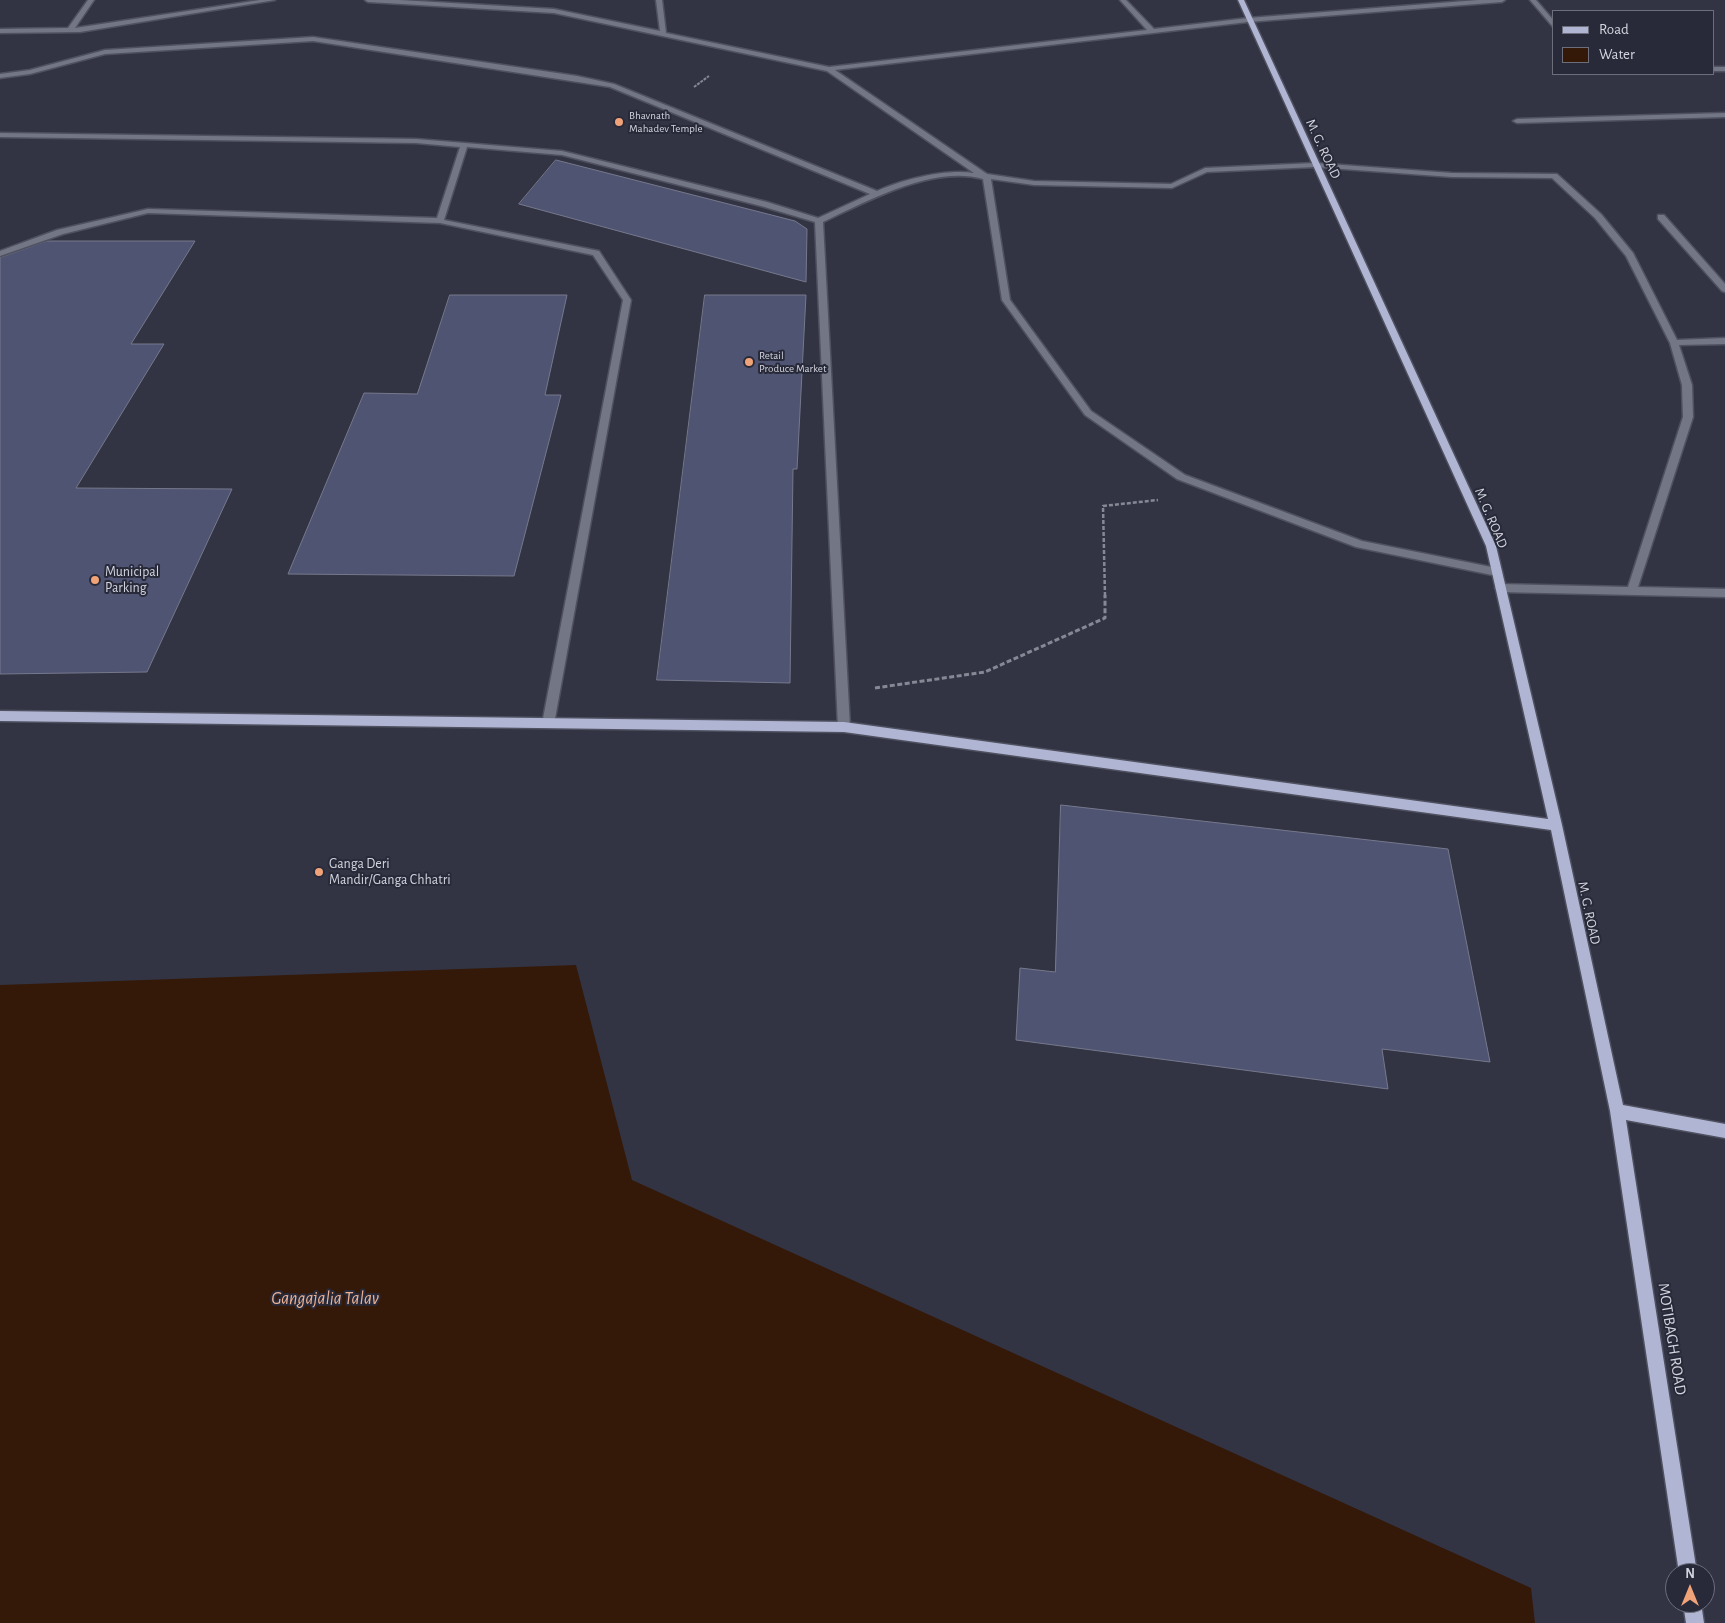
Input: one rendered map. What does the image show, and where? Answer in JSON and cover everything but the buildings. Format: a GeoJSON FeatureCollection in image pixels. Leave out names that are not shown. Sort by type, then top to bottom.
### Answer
{"type":"FeatureCollection","features":[{"type":"Feature","properties":{"kind":"main road","name":"M. G. ROAD"},"geometry":{"type":"LineString","coordinates":[[1241,0],[1248,20],[1490,546],[1556,825],[1617,1110]]}},
{"type":"Feature","properties":{"kind":"main road"},"geometry":{"type":"LineString","coordinates":[[0,716],[844,727],[1556,825]]}},
{"type":"Feature","properties":{"kind":"main road"},"geometry":{"type":"LineString","coordinates":[[1617,1110],[1725,1131]]}},
{"type":"Feature","properties":{"kind":"main road","name":"MOTIBAGH ROAD"},"geometry":{"type":"LineString","coordinates":[[1617,1110],[1686,1563]]}},
{"type":"Feature","properties":{"kind":"street"},"geometry":{"type":"LineString","coordinates":[[70,30],[91,0]]}},
{"type":"Feature","properties":{"kind":"street"},"geometry":{"type":"LineString","coordinates":[[0,31],[70,30],[272,0]]}},
{"type":"Feature","properties":{"kind":"street"},"geometry":{"type":"LineString","coordinates":[[368,0],[554,11],[829,68],[1248,20],[1502,0]]}},
{"type":"Feature","properties":{"kind":"street"},"geometry":{"type":"LineString","coordinates":[[659,0],[663,33]]}},
{"type":"Feature","properties":{"kind":"street"},"geometry":{"type":"LineString","coordinates":[[1123,0],[1152,31]]}},
{"type":"Feature","properties":{"kind":"street"},"geometry":{"type":"LineString","coordinates":[[1533,0],[1552,24]]}},
{"type":"Feature","properties":{"kind":"street"},"geometry":{"type":"LineString","coordinates":[[0,40],[9,31]]}},
{"type":"Feature","properties":{"kind":"street"},"geometry":{"type":"LineString","coordinates":[[0,76],[30,72],[104,52],[313,39],[596,81],[876,194]]}},
{"type":"Feature","properties":{"kind":"street"},"geometry":{"type":"LineString","coordinates":[[829,68],[987,178],[1006,300],[1088,413],[1181,477],[1360,544],[1496,572]]}},
{"type":"Feature","properties":{"kind":"street"},"geometry":{"type":"LineString","coordinates":[[1517,121],[1725,116]]}},
{"type":"Feature","properties":{"kind":"street"},"geometry":{"type":"LineString","coordinates":[[0,135],[416,141],[562,152],[764,204],[819,221],[898,184],[960,173],[987,178],[1034,182],[1172,186],[1205,170],[1238,167],[1315,165],[1452,175],[1554,176],[1598,216],[1630,255],[1674,343],[1686,385],[1688,417],[1632,590]]}},
{"type":"Feature","properties":{"kind":"street"},"geometry":{"type":"LineString","coordinates":[[440,221],[464,145]]}},
{"type":"Feature","properties":{"kind":"street"},"geometry":{"type":"LineString","coordinates":[[0,254],[60,232],[148,211],[440,221],[596,252],[626,300],[548,724]]}},
{"type":"Feature","properties":{"kind":"street"},"geometry":{"type":"LineString","coordinates":[[1661,217],[1725,289]]}},
{"type":"Feature","properties":{"kind":"street"},"geometry":{"type":"LineString","coordinates":[[819,221],[844,727]]}},
{"type":"Feature","properties":{"kind":"street"},"geometry":{"type":"LineString","coordinates":[[1674,343],[1725,341]]}},
{"type":"Feature","properties":{"kind":"street"},"geometry":{"type":"LineString","coordinates":[[1500,588],[1725,593]]}},
{"type":"Feature","properties":{"kind":"path"},"geometry":{"type":"LineString","coordinates":[[665,108],[744,50]]}},
{"type":"Feature","properties":{"kind":"path"},"geometry":{"type":"LineString","coordinates":[[842,693],[985,672],[1105,618],[1103,506],[1158,501],[1181,477]]}},
{"type":"Feature","properties":{"kind":"water","name":"Gangajalia Talav"},"geometry":{"type":"Polygon","coordinates":[[[576,965],[632,1180],[1531,1588],[1535,1623],[0,1623],[0,985],[576,965]]]}},
{"type":"Feature","properties":{"kind":"place","name":"Bhavnath Mahadev Temple"},"geometry":{"type":"Point","coordinates":[619,122]}},
{"type":"Feature","properties":{"kind":"place","name":"Retail Produce Market"},"geometry":{"type":"Point","coordinates":[749,362]}},
{"type":"Feature","properties":{"kind":"place","name":"Municipal Parking"},"geometry":{"type":"Point","coordinates":[95,580]}},
{"type":"Feature","properties":{"kind":"place","name":"Ganga Deri Mandir/Ganga Chhatri"},"geometry":{"type":"Point","coordinates":[319,872]}}]}
